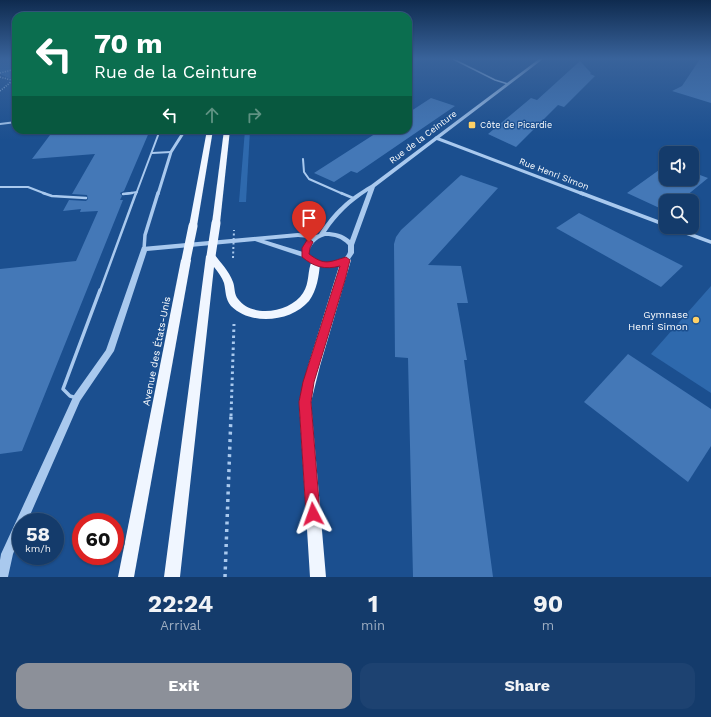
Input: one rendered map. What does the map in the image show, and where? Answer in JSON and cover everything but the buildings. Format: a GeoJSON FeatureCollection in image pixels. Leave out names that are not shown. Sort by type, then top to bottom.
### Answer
{"type":"FeatureCollection","features":[{"type":"Feature","properties":{"kind":"main road","name":"Avenue des États-Unis"},"geometry":{"type":"LineString","coordinates":[[126,577],[209,134]]}},
{"type":"Feature","properties":{"kind":"main road"},"geometry":{"type":"LineString","coordinates":[[172,577],[227,134]]}},
{"type":"Feature","properties":{"kind":"main road"},"geometry":{"type":"LineString","coordinates":[[211,256],[228,280],[231,299],[236,305],[247,312],[263,315],[278,313],[294,308],[305,298],[311,288],[315,263]]}},
{"type":"Feature","properties":{"kind":"main road"},"geometry":{"type":"LineString","coordinates":[[318,577],[305,402],[308,382],[346,260]]}},
{"type":"Feature","properties":{"kind":"street","name":"Rue de la Ceinture"},"geometry":{"type":"LineString","coordinates":[[305,255],[309,242],[319,236],[334,215],[353,198],[374,186],[505,86]]}},
{"type":"Feature","properties":{"kind":"street"},"geometry":{"type":"LineString","coordinates":[[25,513],[77,398],[110,351],[144,249],[145,235],[171,152],[183,134]]}},
{"type":"Feature","properties":{"kind":"street","name":"Rue Henri Simon"},"geometry":{"type":"LineString","coordinates":[[436,138],[659,222]]}},
{"type":"Feature","properties":{"kind":"street"},"geometry":{"type":"LineString","coordinates":[[255,239],[305,255],[315,263],[326,265],[337,264],[346,260],[351,253],[351,245],[374,186]]}},
{"type":"Feature","properties":{"kind":"street"},"geometry":{"type":"LineString","coordinates":[[144,249],[298,235],[319,236],[328,234],[343,237],[351,245]]}},
{"type":"Feature","properties":{"kind":"street"},"geometry":{"type":"LineString","coordinates":[[689,234],[711,242]]}},
{"type":"Feature","properties":{"kind":"street"},"geometry":{"type":"LineString","coordinates":[[2,577],[7,554],[12,543]]}},
{"type":"Feature","properties":{"kind":"lane"},"geometry":{"type":"LineString","coordinates":[[0,124],[12,122]]}},
{"type":"Feature","properties":{"kind":"lane"},"geometry":{"type":"LineString","coordinates":[[77,398],[70,396],[63,389],[137,192],[146,164],[152,153],[159,134]]}},
{"type":"Feature","properties":{"kind":"lane"},"geometry":{"type":"LineString","coordinates":[[152,153],[171,152]]}},
{"type":"Feature","properties":{"kind":"lane"},"geometry":{"type":"LineString","coordinates":[[303,158],[304,172],[309,180],[353,198]]}},
{"type":"Feature","properties":{"kind":"lane"},"geometry":{"type":"LineString","coordinates":[[0,187],[28,187],[52,196],[86,198]]}},
{"type":"Feature","properties":{"kind":"lane"},"geometry":{"type":"LineString","coordinates":[[123,194],[137,192]]}},
{"type":"Feature","properties":{"kind":"path"},"geometry":{"type":"LineString","coordinates":[[233,258],[234,228]]}},
{"type":"Feature","properties":{"kind":"path"},"geometry":{"type":"LineString","coordinates":[[225,577],[234,320]]}},
{"type":"Feature","properties":{"kind":"shaded area"},"geometry":{"type":"Polygon","coordinates":[[[245,134],[250,134],[246,202],[239,202],[245,134]]]}},
{"type":"Feature","properties":{"kind":"shaded area","name":"Gymnase Henri Simon"},"geometry":{"type":"Polygon","coordinates":[[[711,286],[711,393],[651,354],[711,286]]]}},
{"type":"Feature","properties":{"kind":"place","name":"Côte de Picardie"},"geometry":{"type":"Point","coordinates":[472,125]}},
{"type":"Feature","properties":{"kind":"place","name":"Gymnase Henri Simon"},"geometry":{"type":"Point","coordinates":[696,320]}},
{"type":"Feature","properties":{"kind":"route"},"geometry":{"type":"LineString","coordinates":[[309,242],[305,255],[315,263],[326,265],[337,264],[346,260],[308,382],[305,402],[313,514]]}}]}
